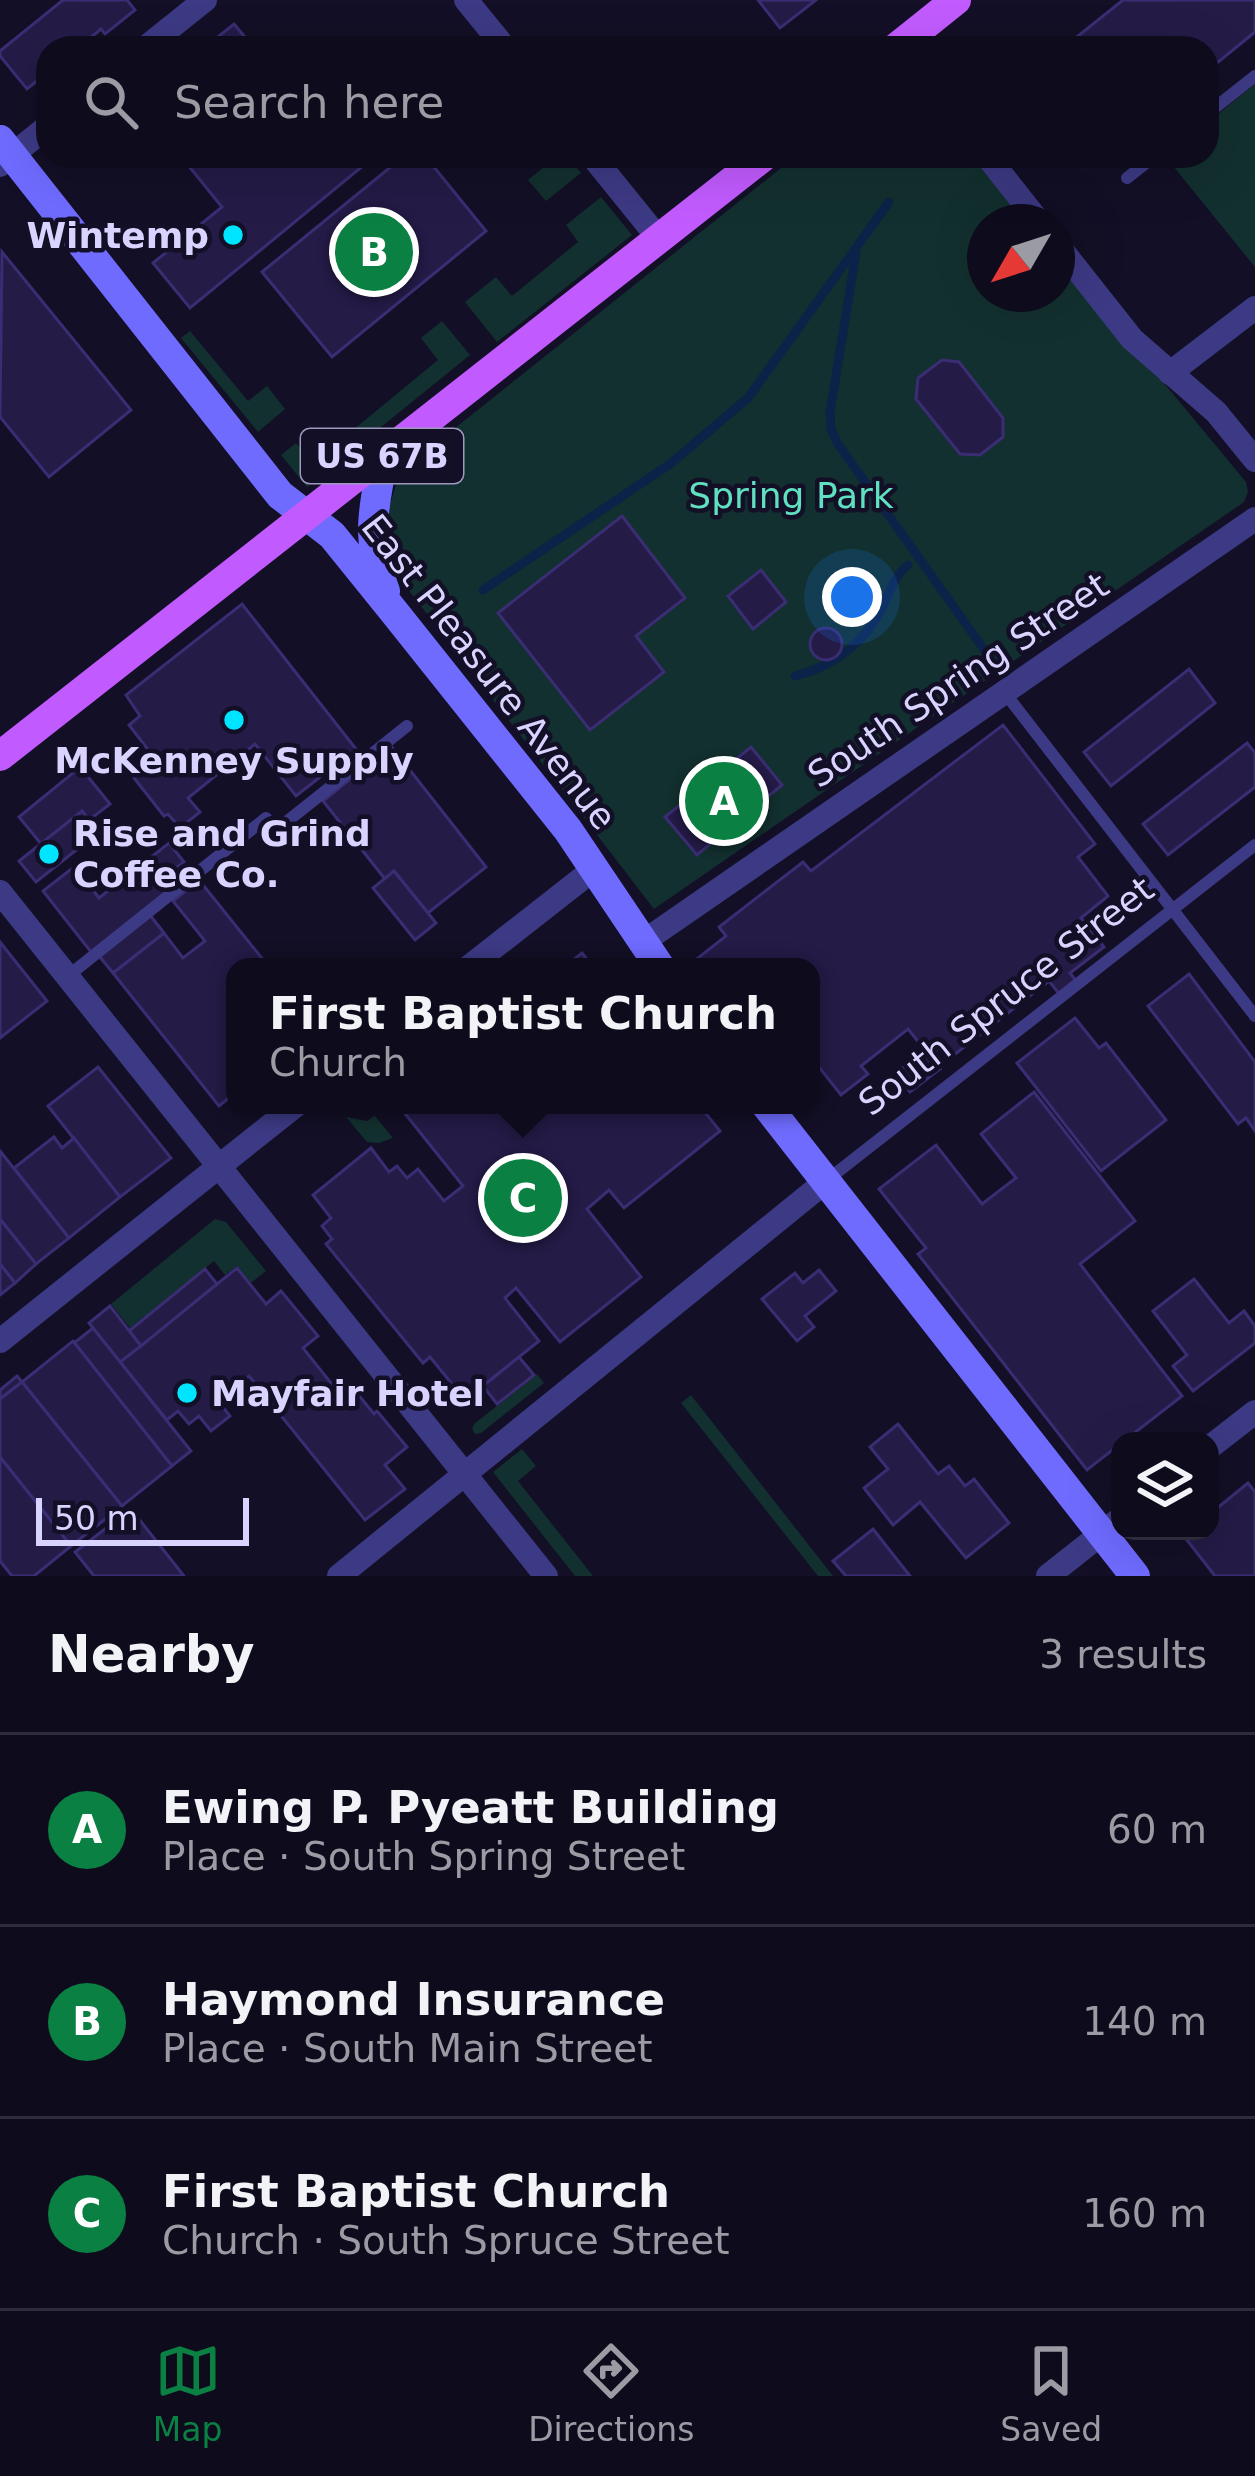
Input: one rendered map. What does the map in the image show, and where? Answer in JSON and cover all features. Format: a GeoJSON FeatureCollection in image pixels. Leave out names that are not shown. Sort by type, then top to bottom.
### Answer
{"type":"FeatureCollection","features":[{"type":"Feature","properties":{"kind":"main road"},"geometry":{"type":"LineString","coordinates":[[912,36],[956,0]]}},
{"type":"Feature","properties":{"kind":"main road","name":"US 67B"},"geometry":{"type":"LineString","coordinates":[[0,756],[749,168]]}},
{"type":"Feature","properties":{"kind":"street"},"geometry":{"type":"LineString","coordinates":[[160,36],[205,0]]}},
{"type":"Feature","properties":{"kind":"street"},"geometry":{"type":"LineString","coordinates":[[466,0],[495,36]]}},
{"type":"Feature","properties":{"kind":"street"},"geometry":{"type":"LineString","coordinates":[[4,153],[36,133]]}},
{"type":"Feature","properties":{"kind":"street","name":"East Pleasure Avenue"},"geometry":{"type":"LineString","coordinates":[[4,153],[250,459],[280,494],[332,536],[395,613],[568,830],[651,954]]}},
{"type":"Feature","properties":{"kind":"street"},"geometry":{"type":"LineString","coordinates":[[602,168],[660,240]]}},
{"type":"Feature","properties":{"kind":"street"},"geometry":{"type":"LineString","coordinates":[[997,168],[1026,204]]}},
{"type":"Feature","properties":{"kind":"street"},"geometry":{"type":"LineString","coordinates":[[1075,267],[1132,339],[1216,412],[1255,460]]}},
{"type":"Feature","properties":{"kind":"street"},"geometry":{"type":"LineString","coordinates":[[1170,373],[1255,308]]}},
{"type":"Feature","properties":{"kind":"street"},"geometry":{"type":"LineString","coordinates":[[384,454],[371,527],[377,568],[395,613]]}},
{"type":"Feature","properties":{"kind":"street","name":"South Spring Street"},"geometry":{"type":"LineString","coordinates":[[651,954],[1005,692],[1255,519]]}},
{"type":"Feature","properties":{"kind":"street"},"geometry":{"type":"LineString","coordinates":[[481,958],[594,868]]}},
{"type":"Feature","properties":{"kind":"street"},"geometry":{"type":"LineString","coordinates":[[0,892],[546,1576]]}},
{"type":"Feature","properties":{"kind":"street"},"geometry":{"type":"LineString","coordinates":[[0,1341],[285,1114]]}},
{"type":"Feature","properties":{"kind":"street"},"geometry":{"type":"LineString","coordinates":[[773,1114],[1111,1526],[1048,1576]]}},
{"type":"Feature","properties":{"kind":"street","name":"South Spruce Street"},"geometry":{"type":"LineString","coordinates":[[339,1576],[825,1182]]}},
{"type":"Feature","properties":{"kind":"street"},"geometry":{"type":"LineString","coordinates":[[1219,1441],[1255,1412]]}},
{"type":"Feature","properties":{"kind":"street"},"geometry":{"type":"LineString","coordinates":[[1118,1540],[1136,1576]]}},
{"type":"Feature","properties":{"kind":"lane"},"geometry":{"type":"LineString","coordinates":[[1219,104],[1255,76]]}},
{"type":"Feature","properties":{"kind":"lane"},"geometry":{"type":"LineString","coordinates":[[1127,178],[1140,168]]}},
{"type":"Feature","properties":{"kind":"lane"},"geometry":{"type":"LineString","coordinates":[[1005,692],[1255,1016]]}},
{"type":"Feature","properties":{"kind":"lane"},"geometry":{"type":"LineString","coordinates":[[67,976],[266,818],[275,831],[407,726]]}},
{"type":"Feature","properties":{"kind":"lane","name":"South Spruce Street"},"geometry":{"type":"LineString","coordinates":[[825,1182],[1255,845]]}},
{"type":"Feature","properties":{"kind":"green space"},"geometry":{"type":"Polygon","coordinates":[[[1255,84],[1255,267],[1175,168],[1219,168],[1219,113],[1255,84]]]}},
{"type":"Feature","properties":{"kind":"green space"},"geometry":{"type":"Polygon","coordinates":[[[543,168],[577,168],[581,173],[546,201],[528,180],[543,168]]]}},
{"type":"Feature","properties":{"kind":"green space","name":"Spring Park"},"geometry":{"type":"Polygon","coordinates":[[[781,168],[986,168],[1016,204],[967,204],[967,312],[1075,312],[1075,276],[1246,482],[1248,492],[1244,502],[654,909],[390,566],[384,524],[400,472],[781,168]]]}},
{"type":"Feature","properties":{"kind":"green space"},"geometry":{"type":"Polygon","coordinates":[[[601,197],[632,235],[497,342],[465,302],[496,277],[512,296],[578,242],[566,225],[601,197]]]}},
{"type":"Feature","properties":{"kind":"green space"},"geometry":{"type":"Polygon","coordinates":[[[442,321],[470,355],[307,487],[281,455],[296,443],[313,463],[438,360],[421,338],[442,321]]]}},
{"type":"Feature","properties":{"kind":"green space"},"geometry":{"type":"Polygon","coordinates":[[[190,331],[248,401],[267,386],[285,409],[258,432],[181,338],[190,331]]]}},
{"type":"Feature","properties":{"kind":"green space"},"geometry":{"type":"Polygon","coordinates":[[[374,1116],[393,1138],[367,1142],[346,1117],[367,1121],[374,1116]]]}},
{"type":"Feature","properties":{"kind":"green space"},"geometry":{"type":"Polygon","coordinates":[[[215,1219],[226,1222],[266,1271],[251,1283],[237,1266],[225,1275],[214,1261],[130,1328],[111,1304],[215,1219]]]}},
{"type":"Feature","properties":{"kind":"green space"},"geometry":{"type":"Polygon","coordinates":[[[537,1374],[544,1383],[475,1434],[474,1424],[537,1374]]]}},
{"type":"Feature","properties":{"kind":"green space"},"geometry":{"type":"Polygon","coordinates":[[[691,1395],[833,1576],[818,1576],[681,1403],[691,1395]]]}},
{"type":"Feature","properties":{"kind":"green space"},"geometry":{"type":"Polygon","coordinates":[[[522,1449],[536,1466],[518,1481],[593,1576],[575,1576],[493,1472],[522,1449]]]}},
{"type":"Feature","properties":{"kind":"building"},"geometry":{"type":"Polygon","coordinates":[[[63,0],[127,0],[135,10],[105,34],[101,29],[93,36],[36,36],[36,82],[27,89],[0,51],[63,0]]]}},
{"type":"Feature","properties":{"kind":"building"},"geometry":{"type":"Polygon","coordinates":[[[758,0],[816,0],[780,28],[758,0]]]}},
{"type":"Feature","properties":{"kind":"building"},"geometry":{"type":"Polygon","coordinates":[[[1123,0],[1255,0],[1255,32],[1219,61],[1219,36],[1078,36],[1123,0]]]}},
{"type":"Feature","properties":{"kind":"building"},"geometry":{"type":"Polygon","coordinates":[[[234,24],[244,36],[219,36],[234,24]]]}},
{"type":"Feature","properties":{"kind":"building","name":"Wintemp"},"geometry":{"type":"Polygon","coordinates":[[[190,168],[360,168],[190,308],[153,263],[222,207],[190,168]]]}},
{"type":"Feature","properties":{"kind":"building"},"geometry":{"type":"Polygon","coordinates":[[[389,168],[435,168],[486,231],[332,357],[262,272],[389,168]]]}},
{"type":"Feature","properties":{"kind":"building"},"geometry":{"type":"Polygon","coordinates":[[[2,252],[131,410],[49,477],[0,417],[2,252]]]}},
{"type":"Feature","properties":{"kind":"building"},"geometry":{"type":"Polygon","coordinates":[[[942,360],[959,362],[1003,418],[1003,437],[980,455],[960,454],[916,399],[918,378],[942,360]]]}},
{"type":"Feature","properties":{"kind":"building"},"geometry":{"type":"Polygon","coordinates":[[[622,516],[685,598],[636,636],[664,672],[590,730],[498,613],[622,516]]]}},
{"type":"Feature","properties":{"kind":"building"},"geometry":{"type":"Polygon","coordinates":[[[761,570],[786,602],[753,629],[728,596],[761,570]]]}},
{"type":"Feature","properties":{"kind":"building","name":"McKenney Supply"},"geometry":{"type":"Polygon","coordinates":[[[242,604],[356,749],[296,796],[255,744],[188,798],[200,812],[180,828],[168,814],[164,816],[134,778],[156,760],[129,725],[140,716],[126,695],[242,604]]]}},
{"type":"Feature","properties":{"kind":"building"},"geometry":{"type":"Polygon","coordinates":[[[826,628],[838,632],[842,644],[838,656],[826,660],[814,656],[810,644],[814,632],[826,628]]]}},
{"type":"Feature","properties":{"kind":"building"},"geometry":{"type":"Polygon","coordinates":[[[1189,669],[1215,703],[1111,786],[1084,752],[1189,669]]]}},
{"type":"Feature","properties":{"kind":"building"},"geometry":{"type":"Polygon","coordinates":[[[1003,725],[1095,844],[1078,857],[1108,896],[1081,918],[1104,947],[1070,973],[1077,982],[1060,995],[1049,981],[954,1055],[945,1043],[929,1056],[940,1069],[910,1092],[896,1073],[925,1050],[908,1029],[861,1066],[868,1074],[841,1095],[820,1068],[820,958],[698,958],[726,936],[719,927],[803,862],[811,871],[1003,725]]]}},
{"type":"Feature","properties":{"kind":"building"},"geometry":{"type":"Polygon","coordinates":[[[1247,743],[1255,753],[1255,787],[1168,855],[1143,824],[1247,743]]]}},
{"type":"Feature","properties":{"kind":"building"},"geometry":{"type":"Polygon","coordinates":[[[391,746],[486,867],[428,913],[394,871],[385,879],[323,801],[391,746]]]}},
{"type":"Feature","properties":{"kind":"building"},"geometry":{"type":"Polygon","coordinates":[[[751,747],[782,785],[697,855],[665,817],[751,747]]]}},
{"type":"Feature","properties":{"kind":"building"},"geometry":{"type":"Polygon","coordinates":[[[80,767],[110,804],[89,820],[82,811],[41,844],[19,817],[80,767]]]}},
{"type":"Feature","properties":{"kind":"building"},"geometry":{"type":"Polygon","coordinates":[[[82,811],[99,832],[36,882],[19,861],[82,811]]]}},
{"type":"Feature","properties":{"kind":"building"},"geometry":{"type":"Polygon","coordinates":[[[169,843],[184,862],[167,875],[176,886],[91,952],[43,891],[75,866],[99,898],[169,843]]]}},
{"type":"Feature","properties":{"kind":"building"},"geometry":{"type":"Polygon","coordinates":[[[394,871],[436,923],[415,940],[373,888],[394,871]]]}},
{"type":"Feature","properties":{"kind":"building"},"geometry":{"type":"Polygon","coordinates":[[[199,880],[262,958],[226,958],[226,1100],[219,1106],[113,973],[164,933],[183,958],[205,941],[173,901],[199,880]]]}},
{"type":"Feature","properties":{"kind":"building"},"geometry":{"type":"Polygon","coordinates":[[[150,915],[164,933],[113,973],[99,956],[150,915]]]}},
{"type":"Feature","properties":{"kind":"building"},"geometry":{"type":"Polygon","coordinates":[[[0,942],[47,1001],[0,1038],[0,942]]]}},
{"type":"Feature","properties":{"kind":"building"},"geometry":{"type":"Polygon","coordinates":[[[1189,974],[1255,1062],[1255,1131],[1246,1118],[1238,1124],[1148,1006],[1189,974]]]}},
{"type":"Feature","properties":{"kind":"building"},"geometry":{"type":"Polygon","coordinates":[[[1075,1018],[1099,1048],[1106,1043],[1166,1120],[1101,1171],[1017,1063],[1075,1018]]]}},
{"type":"Feature","properties":{"kind":"building"},"geometry":{"type":"Polygon","coordinates":[[[98,1067],[171,1158],[120,1197],[48,1106],[98,1067]]]}},
{"type":"Feature","properties":{"kind":"building"},"geometry":{"type":"Polygon","coordinates":[[[1034,1092],[1135,1221],[1080,1264],[1182,1396],[1136,1432],[1111,1432],[1111,1451],[1087,1470],[918,1254],[926,1248],[879,1189],[936,1145],[982,1204],[1016,1178],[981,1134],[1034,1092]]]}},
{"type":"Feature","properties":{"kind":"building"},"geometry":{"type":"Polygon","coordinates":[[[405,1114],[706,1114],[720,1131],[624,1208],[609,1190],[587,1209],[641,1277],[560,1342],[516,1288],[505,1298],[539,1341],[465,1400],[430,1357],[423,1363],[326,1244],[332,1239],[322,1226],[331,1218],[313,1195],[371,1148],[389,1172],[397,1166],[407,1178],[418,1169],[444,1201],[463,1186],[405,1114]]]}},
{"type":"Feature","properties":{"kind":"building"},"geometry":{"type":"Polygon","coordinates":[[[54,1137],[62,1148],[74,1138],[120,1197],[69,1238],[14,1168],[54,1137]]]}},
{"type":"Feature","properties":{"kind":"building"},"geometry":{"type":"Polygon","coordinates":[[[0,1151],[69,1238],[36,1264],[0,1219],[0,1151]]]}},
{"type":"Feature","properties":{"kind":"building"},"geometry":{"type":"Polygon","coordinates":[[[0,1219],[36,1264],[15,1283],[0,1264],[0,1219]]]}},
{"type":"Feature","properties":{"kind":"building"},"geometry":{"type":"Polygon","coordinates":[[[0,1264],[15,1283],[0,1295],[0,1264]]]}},
{"type":"Feature","properties":{"kind":"building","name":"Mayfair Hotel"},"geometry":{"type":"Polygon","coordinates":[[[237,1268],[266,1304],[281,1291],[318,1336],[303,1348],[342,1397],[353,1388],[407,1447],[385,1465],[405,1489],[365,1520],[249,1376],[218,1401],[230,1416],[211,1431],[199,1416],[189,1424],[178,1411],[167,1420],[120,1362],[237,1268]]]}},
{"type":"Feature","properties":{"kind":"building"},"geometry":{"type":"Polygon","coordinates":[[[205,1269],[217,1284],[141,1346],[129,1331],[205,1269]]]}},
{"type":"Feature","properties":{"kind":"building"},"geometry":{"type":"Polygon","coordinates":[[[819,1270],[836,1291],[805,1316],[814,1327],[797,1341],[762,1299],[795,1273],[803,1283],[819,1270]]]}},
{"type":"Feature","properties":{"kind":"building"},"geometry":{"type":"Polygon","coordinates":[[[1194,1279],[1229,1323],[1244,1311],[1255,1326],[1255,1343],[1193,1391],[1173,1366],[1187,1355],[1153,1311],[1194,1279]]]}},
{"type":"Feature","properties":{"kind":"building"},"geometry":{"type":"Polygon","coordinates":[[[110,1306],[141,1346],[120,1362],[89,1323],[110,1306]]]}},
{"type":"Feature","properties":{"kind":"building"},"geometry":{"type":"Polygon","coordinates":[[[93,1328],[191,1451],[172,1466],[74,1343],[93,1328]]]}},
{"type":"Feature","properties":{"kind":"building"},"geometry":{"type":"Polygon","coordinates":[[[73,1341],[172,1466],[122,1506],[22,1382],[73,1341]]]}},
{"type":"Feature","properties":{"kind":"building"},"geometry":{"type":"Polygon","coordinates":[[[519,1357],[534,1375],[497,1404],[483,1386],[519,1357]]]}},
{"type":"Feature","properties":{"kind":"building"},"geometry":{"type":"Polygon","coordinates":[[[17,1376],[22,1382],[0,1399],[0,1390],[17,1376]]]}},
{"type":"Feature","properties":{"kind":"building"},"geometry":{"type":"Polygon","coordinates":[[[22,1382],[122,1506],[71,1546],[0,1457],[0,1399],[22,1382]]]}},
{"type":"Feature","properties":{"kind":"building"},"geometry":{"type":"Polygon","coordinates":[[[898,1424],[938,1474],[949,1466],[965,1486],[974,1479],[1009,1523],[966,1558],[920,1502],[893,1525],[864,1488],[888,1469],[870,1447],[898,1424]]]}},
{"type":"Feature","properties":{"kind":"building"},"geometry":{"type":"Polygon","coordinates":[[[0,1457],[71,1546],[34,1576],[12,1576],[0,1561],[0,1457]]]}},
{"type":"Feature","properties":{"kind":"building"},"geometry":{"type":"Polygon","coordinates":[[[1248,1483],[1255,1492],[1255,1576],[1215,1576],[1187,1540],[1219,1540],[1219,1507],[1248,1483]]]}},
{"type":"Feature","properties":{"kind":"building"},"geometry":{"type":"Polygon","coordinates":[[[131,1509],[184,1576],[94,1576],[75,1552],[131,1509]]]}},
{"type":"Feature","properties":{"kind":"building"},"geometry":{"type":"Polygon","coordinates":[[[873,1529],[910,1576],[846,1576],[833,1561],[873,1529]]]}},
{"type":"Feature","properties":{"kind":"waterway"},"geometry":{"type":"LineString","coordinates":[[483,590],[670,464],[748,398],[889,202]]}},
{"type":"Feature","properties":{"kind":"waterway"},"geometry":{"type":"LineString","coordinates":[[856,253],[831,429],[1000,672]]}},
{"type":"Feature","properties":{"kind":"waterway"},"geometry":{"type":"LineString","coordinates":[[795,676],[823,666],[858,642],[908,565]]}},
{"type":"Feature","properties":{"kind":"place","name":"Wintemp"},"geometry":{"type":"Point","coordinates":[233,235]}},
{"type":"Feature","properties":{"kind":"place","name":"Haymond Insurance"},"geometry":{"type":"Point","coordinates":[374,252]}},
{"type":"Feature","properties":{"kind":"place","name":"McKenney Supply"},"geometry":{"type":"Point","coordinates":[234,720]}},
{"type":"Feature","properties":{"kind":"place","name":"Ewing P. Pyeatt Building"},"geometry":{"type":"Point","coordinates":[724,801]}},
{"type":"Feature","properties":{"kind":"place","name":"Rise and Grind Coffee Co."},"geometry":{"type":"Point","coordinates":[49,854]}},
{"type":"Feature","properties":{"kind":"place","name":"First Baptist Church"},"geometry":{"type":"Point","coordinates":[523,1198]}},
{"type":"Feature","properties":{"kind":"place","name":"Mayfair Hotel"},"geometry":{"type":"Point","coordinates":[187,1393]}}]}
